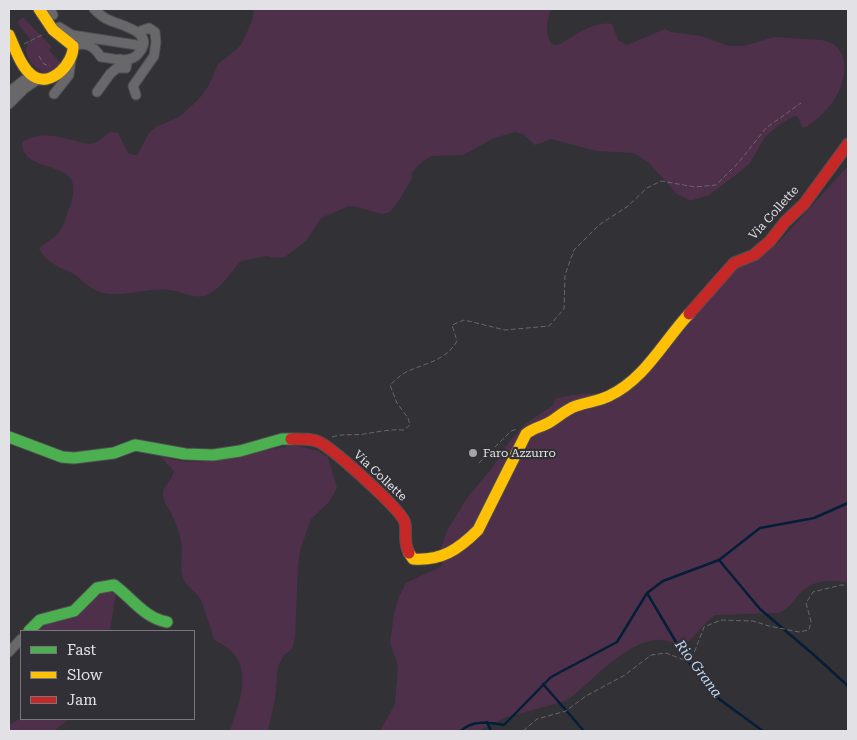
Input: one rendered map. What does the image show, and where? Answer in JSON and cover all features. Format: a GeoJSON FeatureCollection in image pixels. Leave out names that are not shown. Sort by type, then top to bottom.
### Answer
{"type":"FeatureCollection","features":[{"type":"Feature","properties":{"kind":"street"},"geometry":{"type":"LineString","coordinates":[[9,92],[24,80],[47,80],[67,68],[74,56],[73,46],[56,34],[47,24],[39,9]]}},
{"type":"Feature","properties":{"kind":"street"},"geometry":{"type":"LineString","coordinates":[[73,46],[84,43],[95,48],[101,56],[120,59],[130,59],[138,55],[143,46],[142,38],[138,32],[109,20],[94,9]]}},
{"type":"Feature","properties":{"kind":"street"},"geometry":{"type":"LineString","coordinates":[[59,27],[72,35],[143,46]]}},
{"type":"Feature","properties":{"kind":"street"},"geometry":{"type":"LineString","coordinates":[[136,96],[133,86],[154,56],[156,42],[154,32],[149,28],[138,32]]}},
{"type":"Feature","properties":{"kind":"street"},"geometry":{"type":"LineString","coordinates":[[9,35],[29,73],[37,80]]}},
{"type":"Feature","properties":{"kind":"street"},"geometry":{"type":"LineString","coordinates":[[54,94],[69,75],[71,59]]}},
{"type":"Feature","properties":{"kind":"street"},"geometry":{"type":"LineString","coordinates":[[97,92],[110,74],[117,68],[126,68],[127,62],[120,59]]}},
{"type":"Feature","properties":{"kind":"street"},"geometry":{"type":"LineString","coordinates":[[9,104],[24,88],[37,80]]}},
{"type":"Feature","properties":{"kind":"street","name":"Via Collette"},"geometry":{"type":"LineString","coordinates":[[320,442],[367,480],[398,512],[405,522],[404,540],[406,551],[413,559],[429,560],[458,548],[478,530],[512,465],[522,439],[530,430],[548,423],[574,406],[608,397],[621,389],[651,363],[674,330],[720,277],[734,264],[754,255],[770,241],[804,204],[848,144]]}},
{"type":"Feature","properties":{"kind":"street"},"geometry":{"type":"LineString","coordinates":[[9,437],[62,457],[74,458],[114,453],[135,445],[185,454],[212,455],[240,451],[282,439],[302,439],[320,442]]}},
{"type":"Feature","properties":{"kind":"street"},"geometry":{"type":"LineString","coordinates":[[30,630],[40,620],[74,611],[97,588],[114,585],[125,592],[138,607],[158,621],[167,622]]}},
{"type":"Feature","properties":{"kind":"street"},"geometry":{"type":"LineString","coordinates":[[9,652],[20,640]]}},
{"type":"Feature","properties":{"kind":"path"},"geometry":{"type":"LineString","coordinates":[[32,40],[37,38]]}},
{"type":"Feature","properties":{"kind":"path"},"geometry":{"type":"LineString","coordinates":[[38,56],[44,64],[53,66]]}},
{"type":"Feature","properties":{"kind":"path"},"geometry":{"type":"LineString","coordinates":[[320,442],[342,434],[361,434],[394,429],[404,430],[410,425],[408,418],[397,403],[390,385],[405,372],[442,358],[454,348],[457,341],[452,325],[464,320],[505,330],[549,326],[564,309],[565,275],[574,250],[599,225],[628,206],[648,188],[661,181],[695,187],[716,185],[739,162],[766,128],[801,103]]}},
{"type":"Feature","properties":{"kind":"path"},"geometry":{"type":"LineString","coordinates":[[479,463],[511,431],[518,428],[530,430]]}},
{"type":"Feature","properties":{"kind":"path"},"geometry":{"type":"LineString","coordinates":[[523,731],[537,719],[566,711],[586,696],[625,675],[651,655],[666,653],[688,662],[692,661],[704,627],[721,620],[753,621],[799,632],[809,630],[811,621],[806,603],[812,592],[834,586],[848,585]]}},
{"type":"Feature","properties":{"kind":"shaded area"},"geometry":{"type":"Polygon","coordinates":[[[254,9],[551,9],[547,30],[551,43],[555,45],[591,27],[605,24],[612,24],[618,40],[627,45],[665,29],[671,32],[701,36],[729,46],[744,46],[774,37],[821,40],[832,43],[839,49],[845,66],[844,76],[832,103],[815,121],[803,128],[797,116],[794,116],[780,124],[765,137],[750,163],[741,171],[709,195],[693,200],[677,194],[648,162],[634,153],[597,151],[551,139],[535,145],[523,134],[515,132],[494,138],[463,155],[432,156],[420,164],[411,174],[412,178],[390,212],[382,214],[349,206],[321,218],[306,241],[285,257],[275,258],[267,256],[241,261],[218,287],[204,296],[160,290],[124,294],[97,291],[72,273],[50,261],[39,249],[57,234],[64,225],[73,193],[72,181],[65,173],[33,161],[25,153],[22,142],[31,138],[48,135],[90,144],[97,142],[110,132],[118,133],[129,154],[137,155],[149,133],[156,127],[179,117],[198,100],[208,87],[218,64],[242,43],[252,21],[254,9]]]}},
{"type":"Feature","properties":{"kind":"shaded area"},"geometry":{"type":"Polygon","coordinates":[[[23,17],[52,47],[49,50],[62,64],[52,72],[48,73],[40,70],[29,59],[26,51],[30,39],[17,22],[23,17]]]}},
{"type":"Feature","properties":{"kind":"shaded area"},"geometry":{"type":"Polygon","coordinates":[[[848,166],[848,583],[828,581],[813,584],[779,613],[715,615],[691,639],[681,646],[663,640],[639,645],[627,651],[603,669],[565,701],[504,718],[478,731],[380,731],[395,704],[398,665],[390,643],[394,613],[399,597],[406,583],[440,567],[444,561],[439,553],[447,531],[467,498],[493,467],[505,447],[525,424],[553,405],[555,399],[585,394],[600,394],[614,398],[625,394],[657,364],[687,323],[723,282],[738,267],[776,245],[848,166]]]}},
{"type":"Feature","properties":{"kind":"shaded area"},"geometry":{"type":"Polygon","coordinates":[[[294,445],[318,451],[328,457],[337,488],[329,502],[311,519],[300,550],[295,637],[292,649],[284,655],[278,666],[275,699],[268,731],[230,731],[242,692],[241,668],[236,657],[228,648],[214,640],[201,600],[185,582],[183,577],[180,538],[175,521],[163,497],[164,488],[174,471],[161,457],[185,462],[208,461],[294,445]]]}},
{"type":"Feature","properties":{"kind":"shaded area"},"geometry":{"type":"Polygon","coordinates":[[[102,592],[115,594],[110,630],[39,630],[50,623],[77,614],[102,592]]]}},
{"type":"Feature","properties":{"kind":"shaded area"},"geometry":{"type":"Polygon","coordinates":[[[20,719],[68,720],[54,731],[9,731],[9,725],[20,719]]]}},
{"type":"Feature","properties":{"kind":"waterway","name":"Rio Grana"},"geometry":{"type":"LineString","coordinates":[[461,731],[475,723],[504,725],[551,677],[617,642],[647,593],[663,581],[719,560],[760,528],[814,518],[848,503]]}},
{"type":"Feature","properties":{"kind":"waterway","name":"Rio Grana"},"geometry":{"type":"LineString","coordinates":[[719,560],[760,609],[848,686]]}},
{"type":"Feature","properties":{"kind":"waterway","name":"Rio Grana"},"geometry":{"type":"LineString","coordinates":[[647,593],[686,659],[719,699],[763,731]]}},
{"type":"Feature","properties":{"kind":"waterway","name":"Rio Grana"},"geometry":{"type":"LineString","coordinates":[[543,684],[584,731]]}},
{"type":"Feature","properties":{"kind":"waterway","name":"Rio Grana"},"geometry":{"type":"LineString","coordinates":[[487,722],[491,731]]}},
{"type":"Feature","properties":{"kind":"traffic: fast"},"geometry":{"type":"LineString","coordinates":[[9,437],[62,457],[74,458],[114,453],[135,445],[185,454],[213,455],[240,451],[282,439],[291,439]]}},
{"type":"Feature","properties":{"kind":"traffic: fast"},"geometry":{"type":"LineString","coordinates":[[30,630],[40,620],[74,611],[97,588],[114,585],[145,612],[167,622]]}},
{"type":"Feature","properties":{"kind":"traffic: slow"},"geometry":{"type":"LineString","coordinates":[[9,35],[22,63],[33,76],[47,79],[60,72],[70,60],[73,46],[53,30],[39,9]]}},
{"type":"Feature","properties":{"kind":"traffic: slow"},"geometry":{"type":"LineString","coordinates":[[409,553],[413,559],[441,556],[471,537],[478,530],[526,434],[550,422],[573,407],[605,398],[622,389],[653,359],[689,314]]}},
{"type":"Feature","properties":{"kind":"traffic: jam"},"geometry":{"type":"LineString","coordinates":[[689,314],[734,263],[754,255],[770,241],[785,222],[804,204],[848,144]]}},
{"type":"Feature","properties":{"kind":"traffic: jam"},"geometry":{"type":"LineString","coordinates":[[291,439],[318,441],[353,468],[381,494],[393,506],[405,523],[409,553]]}},
{"type":"Feature","properties":{"kind":"place","name":"Faro Azzurro"},"geometry":{"type":"Point","coordinates":[473,453]}}]}
